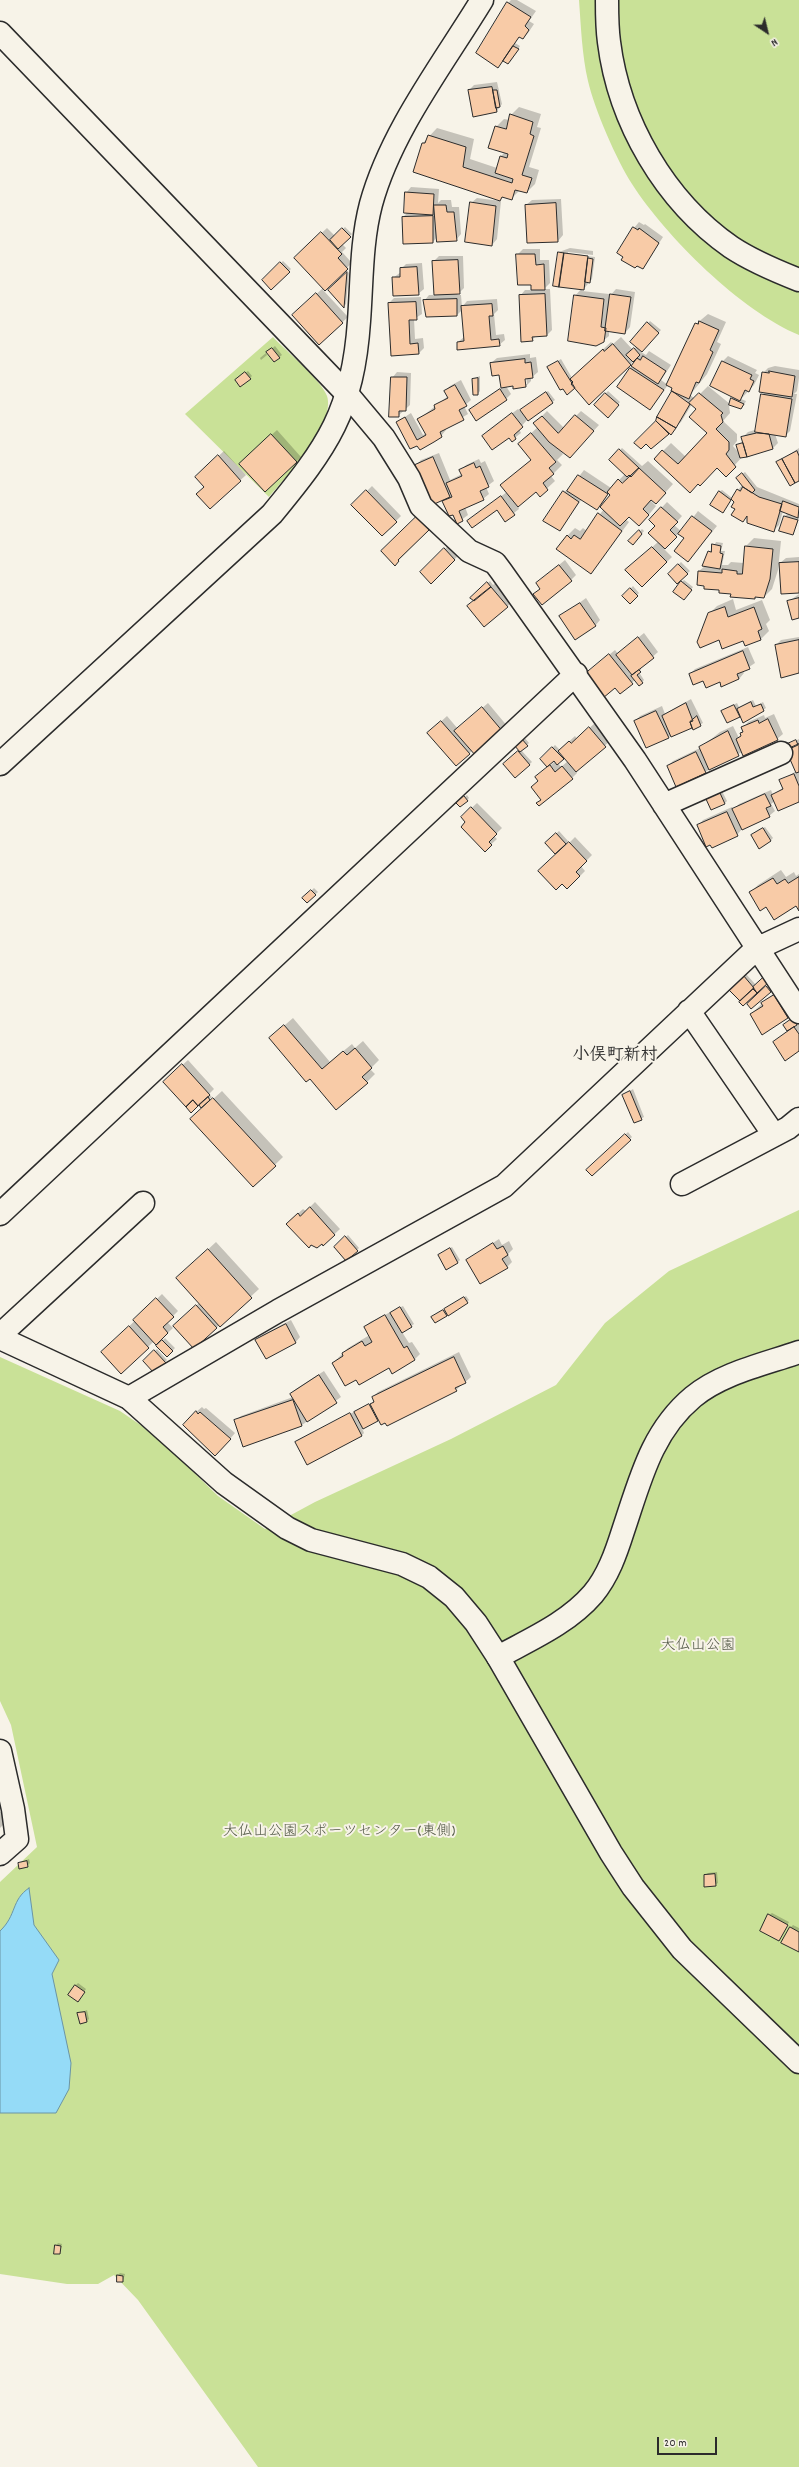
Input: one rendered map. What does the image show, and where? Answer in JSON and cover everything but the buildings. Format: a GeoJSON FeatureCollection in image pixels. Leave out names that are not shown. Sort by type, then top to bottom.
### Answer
{"type":"FeatureCollection","features":[{"type":"Feature","properties":{"kind":"street"},"geometry":{"type":"LineString","coordinates":[[0,764],[272,514],[307,471],[331,435],[348,395],[354,367],[359,321],[364,240],[371,204],[382,172],[399,134],[482,0]]}},
{"type":"Feature","properties":{"kind":"street"},"geometry":{"type":"LineString","coordinates":[[607,0],[609,43],[620,93],[641,145],[658,171],[699,220],[716,236],[755,261],[799,280]]}},
{"type":"Feature","properties":{"kind":"street"},"geometry":{"type":"LineString","coordinates":[[0,33],[348,395],[384,438],[409,478],[421,506],[468,551],[495,563],[576,674],[664,805],[756,949],[799,1012]]}},
{"type":"Feature","properties":{"kind":"street"},"geometry":{"type":"LineString","coordinates":[[0,1214],[576,674]]}},
{"type":"Feature","properties":{"kind":"street"},"geometry":{"type":"LineString","coordinates":[[664,805],[781,753]]}},
{"type":"Feature","properties":{"kind":"street"},"geometry":{"type":"LineString","coordinates":[[129,1398],[278,1311],[504,1186],[688,1011],[756,949],[799,929]]}},
{"type":"Feature","properties":{"kind":"street"},"geometry":{"type":"LineString","coordinates":[[688,1011],[774,1135]]}},
{"type":"Feature","properties":{"kind":"street"},"geometry":{"type":"LineString","coordinates":[[682,1184],[774,1135],[799,1119]]}},
{"type":"Feature","properties":{"kind":"street"},"geometry":{"type":"LineString","coordinates":[[0,1335],[143,1203]]}},
{"type":"Feature","properties":{"kind":"street"},"geometry":{"type":"LineString","coordinates":[[0,1338],[129,1398],[224,1483],[287,1528],[311,1540],[402,1564],[429,1576],[454,1597],[476,1623],[498,1657],[611,1854],[633,1887],[682,1949],[799,2062]]}},
{"type":"Feature","properties":{"kind":"street"},"geometry":{"type":"LineString","coordinates":[[498,1657],[562,1621],[594,1593],[607,1574],[618,1547],[647,1458],[665,1427],[683,1405],[695,1395],[724,1379],[799,1352]]}},
{"type":"Feature","properties":{"kind":"street"},"geometry":{"type":"LineString","coordinates":[[0,1751],[7,1802],[17,1839],[0,1854]]}},
{"type":"Feature","properties":{"kind":"green space"},"geometry":{"type":"Polygon","coordinates":[[[579,0],[799,0],[799,335],[777,324],[753,309],[706,270],[664,227],[632,184],[613,148],[591,92],[584,61],[579,0]]]}},
{"type":"Feature","properties":{"kind":"green space"},"geometry":{"type":"Polygon","coordinates":[[[273,337],[318,382],[327,396],[328,407],[317,435],[308,449],[269,497],[185,414],[273,337]]]}},
{"type":"Feature","properties":{"kind":"green space","name":"大仏山公園スポーツセンター(東側)"},"geometry":{"type":"Polygon","coordinates":[[[799,1210],[799,2467],[258,2467],[138,2300],[114,2275],[98,2284],[67,2284],[0,2274],[0,1882],[37,1847],[11,1725],[0,1701],[0,1357],[120,1411],[142,1426],[183,1462],[218,1496],[265,1529],[315,1502],[451,1439],[556,1385],[605,1323],[669,1271],[799,1210]]]}},
{"type":"Feature","properties":{"kind":"water"},"geometry":{"type":"Polygon","coordinates":[[[29,1888],[34,1925],[59,1960],[52,1974],[71,2063],[69,2089],[56,2113],[0,2113],[0,1931],[9,1919],[19,1898],[29,1888]]]}},
{"type":"Feature","properties":{"kind":"district","name":"小俣町新村"},"geometry":{"type":"Point","coordinates":[615,1057]}},
{"type":"Feature","properties":{"kind":"park label","name":"大仏山公園"},"geometry":{"type":"Point","coordinates":[698,1647]}}]}
